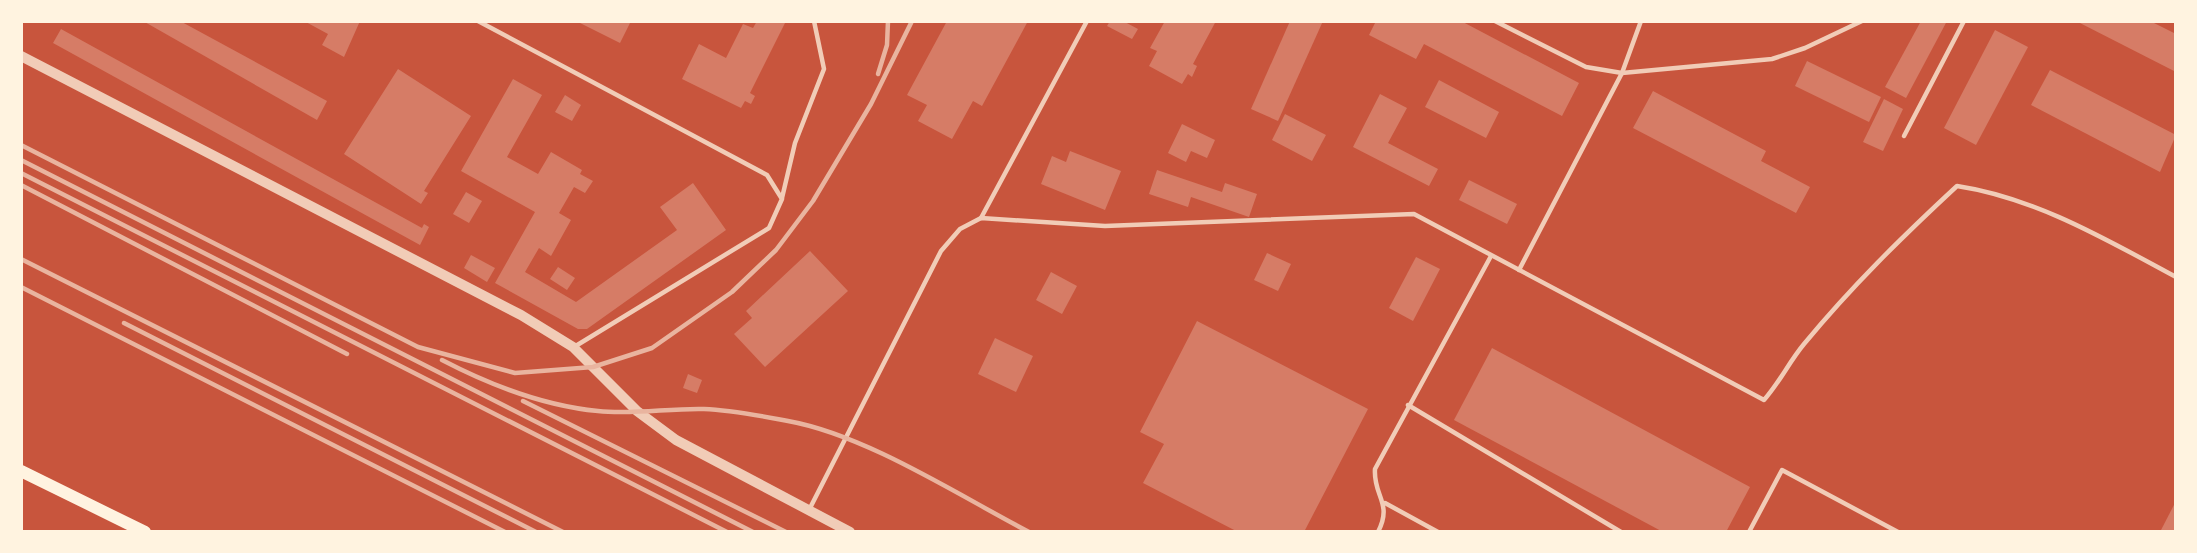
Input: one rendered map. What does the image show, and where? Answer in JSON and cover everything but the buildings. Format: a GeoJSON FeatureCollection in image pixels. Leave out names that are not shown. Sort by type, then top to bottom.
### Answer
{"type":"FeatureCollection","features":[{"type":"Feature","properties":{"kind":"main road"},"geometry":{"type":"LineString","coordinates":[[21,471],[145,532]]}},
{"type":"Feature","properties":{"kind":"street"},"geometry":{"type":"LineString","coordinates":[[21,56],[521,315],[573,347],[637,411],[676,440],[850,532]]}},
{"type":"Feature","properties":{"kind":"lane"},"geometry":{"type":"LineString","coordinates":[[478,21],[767,174],[782,199]]}},
{"type":"Feature","properties":{"kind":"lane"},"geometry":{"type":"LineString","coordinates":[[573,347],[769,228],[782,199],[795,143],[824,69],[814,21]]}},
{"type":"Feature","properties":{"kind":"lane"},"geometry":{"type":"LineString","coordinates":[[981,218],[1087,21]]}},
{"type":"Feature","properties":{"kind":"lane"},"geometry":{"type":"LineString","coordinates":[[1495,21],[1586,67],[1622,73],[1772,59],[1805,48],[1862,21]]}},
{"type":"Feature","properties":{"kind":"lane"},"geometry":{"type":"LineString","coordinates":[[1518,270],[1622,73],[1642,21]]}},
{"type":"Feature","properties":{"kind":"lane"},"geometry":{"type":"LineString","coordinates":[[1904,136],[1964,21]]}},
{"type":"Feature","properties":{"kind":"lane"},"geometry":{"type":"LineString","coordinates":[[809,511],[941,251],[960,229],[981,218],[1105,226],[1414,214],[1764,400],[1783,379],[1801,347],[1872,265],[1957,186],[1992,191],[2040,208],[2176,277]]}},
{"type":"Feature","properties":{"kind":"lane"},"geometry":{"type":"LineString","coordinates":[[1378,532],[1385,519],[1385,503],[1374,480],[1375,470],[1491,256]]}},
{"type":"Feature","properties":{"kind":"lane"},"geometry":{"type":"LineString","coordinates":[[1408,405],[1621,532]]}},
{"type":"Feature","properties":{"kind":"lane"},"geometry":{"type":"LineString","coordinates":[[1749,532],[1782,470],[1898,532]]}},
{"type":"Feature","properties":{"kind":"lane"},"geometry":{"type":"LineString","coordinates":[[1385,503],[1438,532]]}},
{"type":"Feature","properties":{"kind":"railway"},"geometry":{"type":"LineString","coordinates":[[878,74],[887,45],[888,21]]}},
{"type":"Feature","properties":{"kind":"railway"},"geometry":{"type":"LineString","coordinates":[[21,145],[418,347],[515,373],[593,367],[652,348],[732,292],[776,250],[813,201],[871,104],[912,21]]}},
{"type":"Feature","properties":{"kind":"railway"},"geometry":{"type":"LineString","coordinates":[[21,160],[753,532]]}},
{"type":"Feature","properties":{"kind":"railway"},"geometry":{"type":"LineString","coordinates":[[21,173],[727,532]]}},
{"type":"Feature","properties":{"kind":"railway"},"geometry":{"type":"LineString","coordinates":[[21,185],[347,354]]}},
{"type":"Feature","properties":{"kind":"railway"},"geometry":{"type":"LineString","coordinates":[[21,259],[563,532]]}},
{"type":"Feature","properties":{"kind":"railway"},"geometry":{"type":"LineString","coordinates":[[21,287],[505,532]]}},
{"type":"Feature","properties":{"kind":"railway"},"geometry":{"type":"LineString","coordinates":[[124,323],[536,532]]}},
{"type":"Feature","properties":{"kind":"railway"},"geometry":{"type":"LineString","coordinates":[[442,360],[518,393],[578,408],[624,412],[715,410],[818,428],[849,439],[911,468],[1029,532]]}},
{"type":"Feature","properties":{"kind":"railway"},"geometry":{"type":"LineString","coordinates":[[523,401],[786,532]]}}]}
